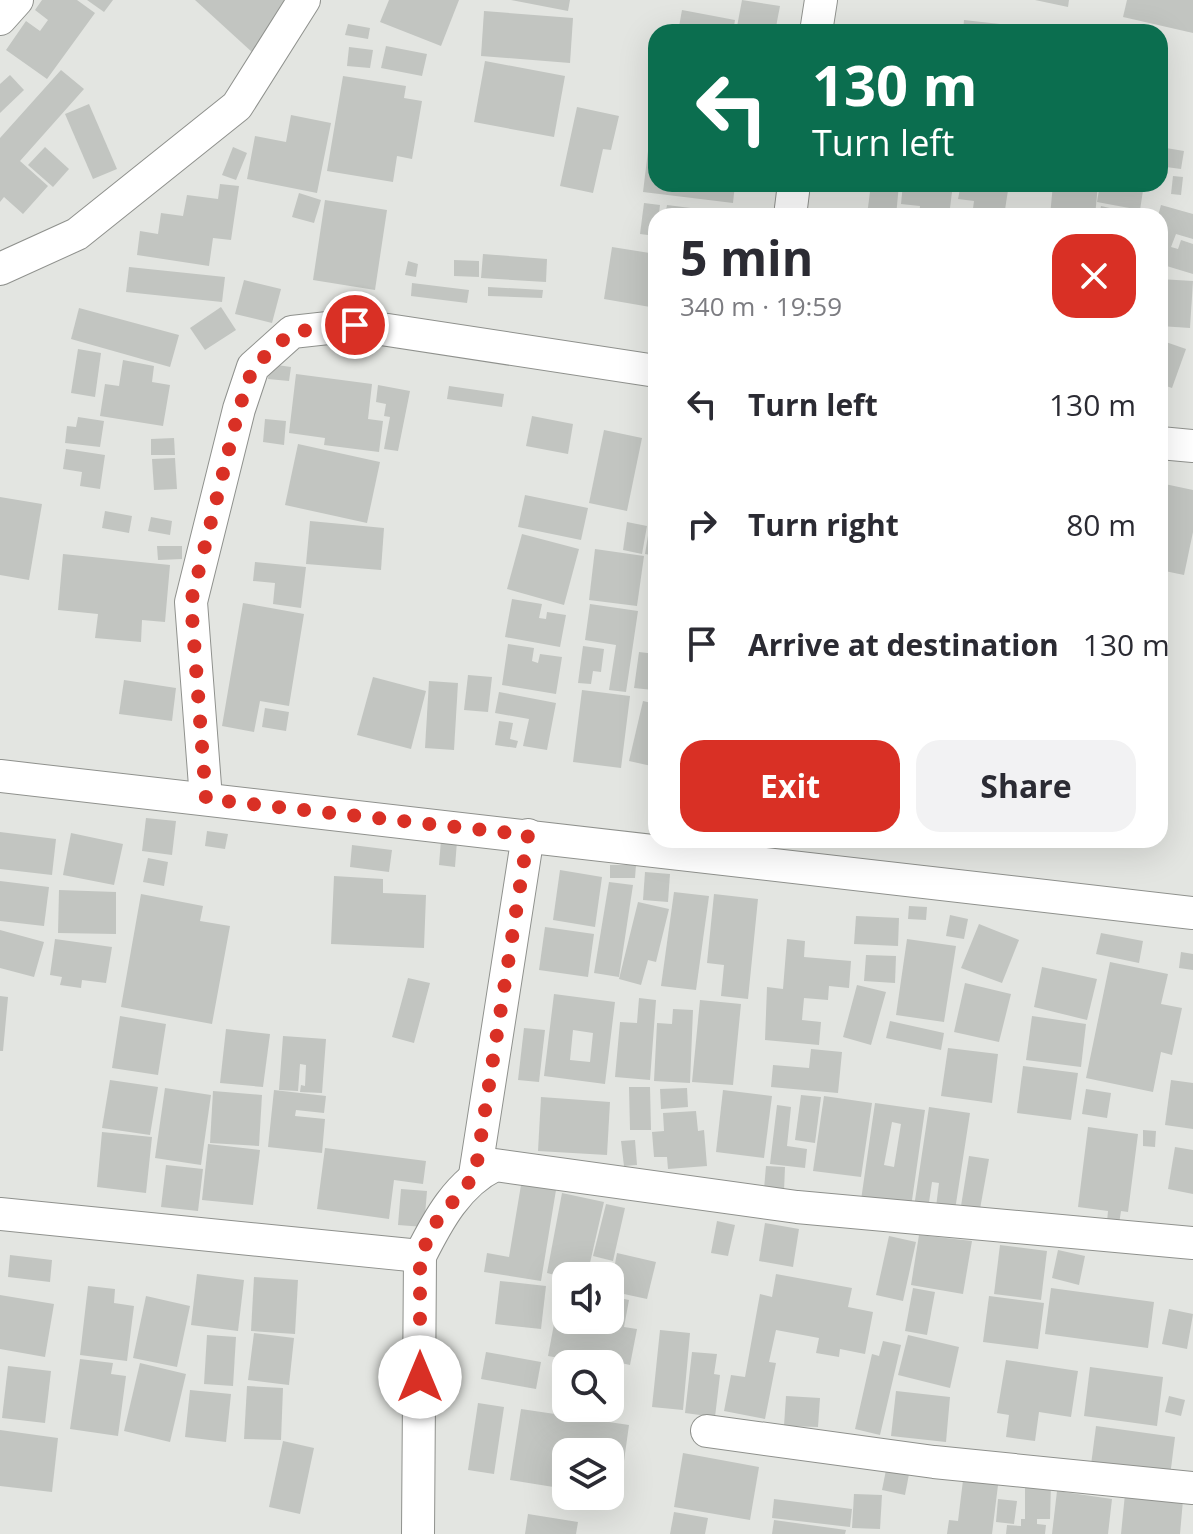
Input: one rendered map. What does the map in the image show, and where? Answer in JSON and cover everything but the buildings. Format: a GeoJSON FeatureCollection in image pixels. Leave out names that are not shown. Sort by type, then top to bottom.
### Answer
{"type":"FeatureCollection","features":[{"type":"Feature","properties":{"kind":"street"},"geometry":{"type":"LineString","coordinates":[[0,19],[17,0]]}},
{"type":"Feature","properties":{"kind":"street"},"geometry":{"type":"LineString","coordinates":[[0,269],[77,234],[237,106],[304,0]]}},
{"type":"Feature","properties":{"kind":"street"},"geometry":{"type":"LineString","coordinates":[[817,24],[821,0]]}},
{"type":"Feature","properties":{"kind":"street"},"geometry":{"type":"LineString","coordinates":[[206,799],[191,602],[239,409],[253,367],[292,332],[355,325],[648,370]]}},
{"type":"Feature","properties":{"kind":"street"},"geometry":{"type":"LineString","coordinates":[[1168,444],[1193,446]]}},
{"type":"Feature","properties":{"kind":"street"},"geometry":{"type":"LineString","coordinates":[[0,776],[1193,913]]}},
{"type":"Feature","properties":{"kind":"street"},"geometry":{"type":"LineString","coordinates":[[475,1175],[528,835]]}},
{"type":"Feature","properties":{"kind":"street"},"geometry":{"type":"LineString","coordinates":[[418,1534],[420,1256],[437,1221],[475,1175],[495,1165],[797,1207],[1193,1243]]}},
{"type":"Feature","properties":{"kind":"street"},"geometry":{"type":"LineString","coordinates":[[0,1214],[420,1256]]}},
{"type":"Feature","properties":{"kind":"street"},"geometry":{"type":"LineString","coordinates":[[707,1431],[934,1462],[1193,1488]]}},
{"type":"Feature","properties":{"kind":"route"},"geometry":{"type":"LineString","coordinates":[[355,325],[292,332],[253,367],[239,409],[191,602],[191,631],[206,799],[528,835],[475,1175],[437,1221],[420,1256],[420,1377]]}}]}
